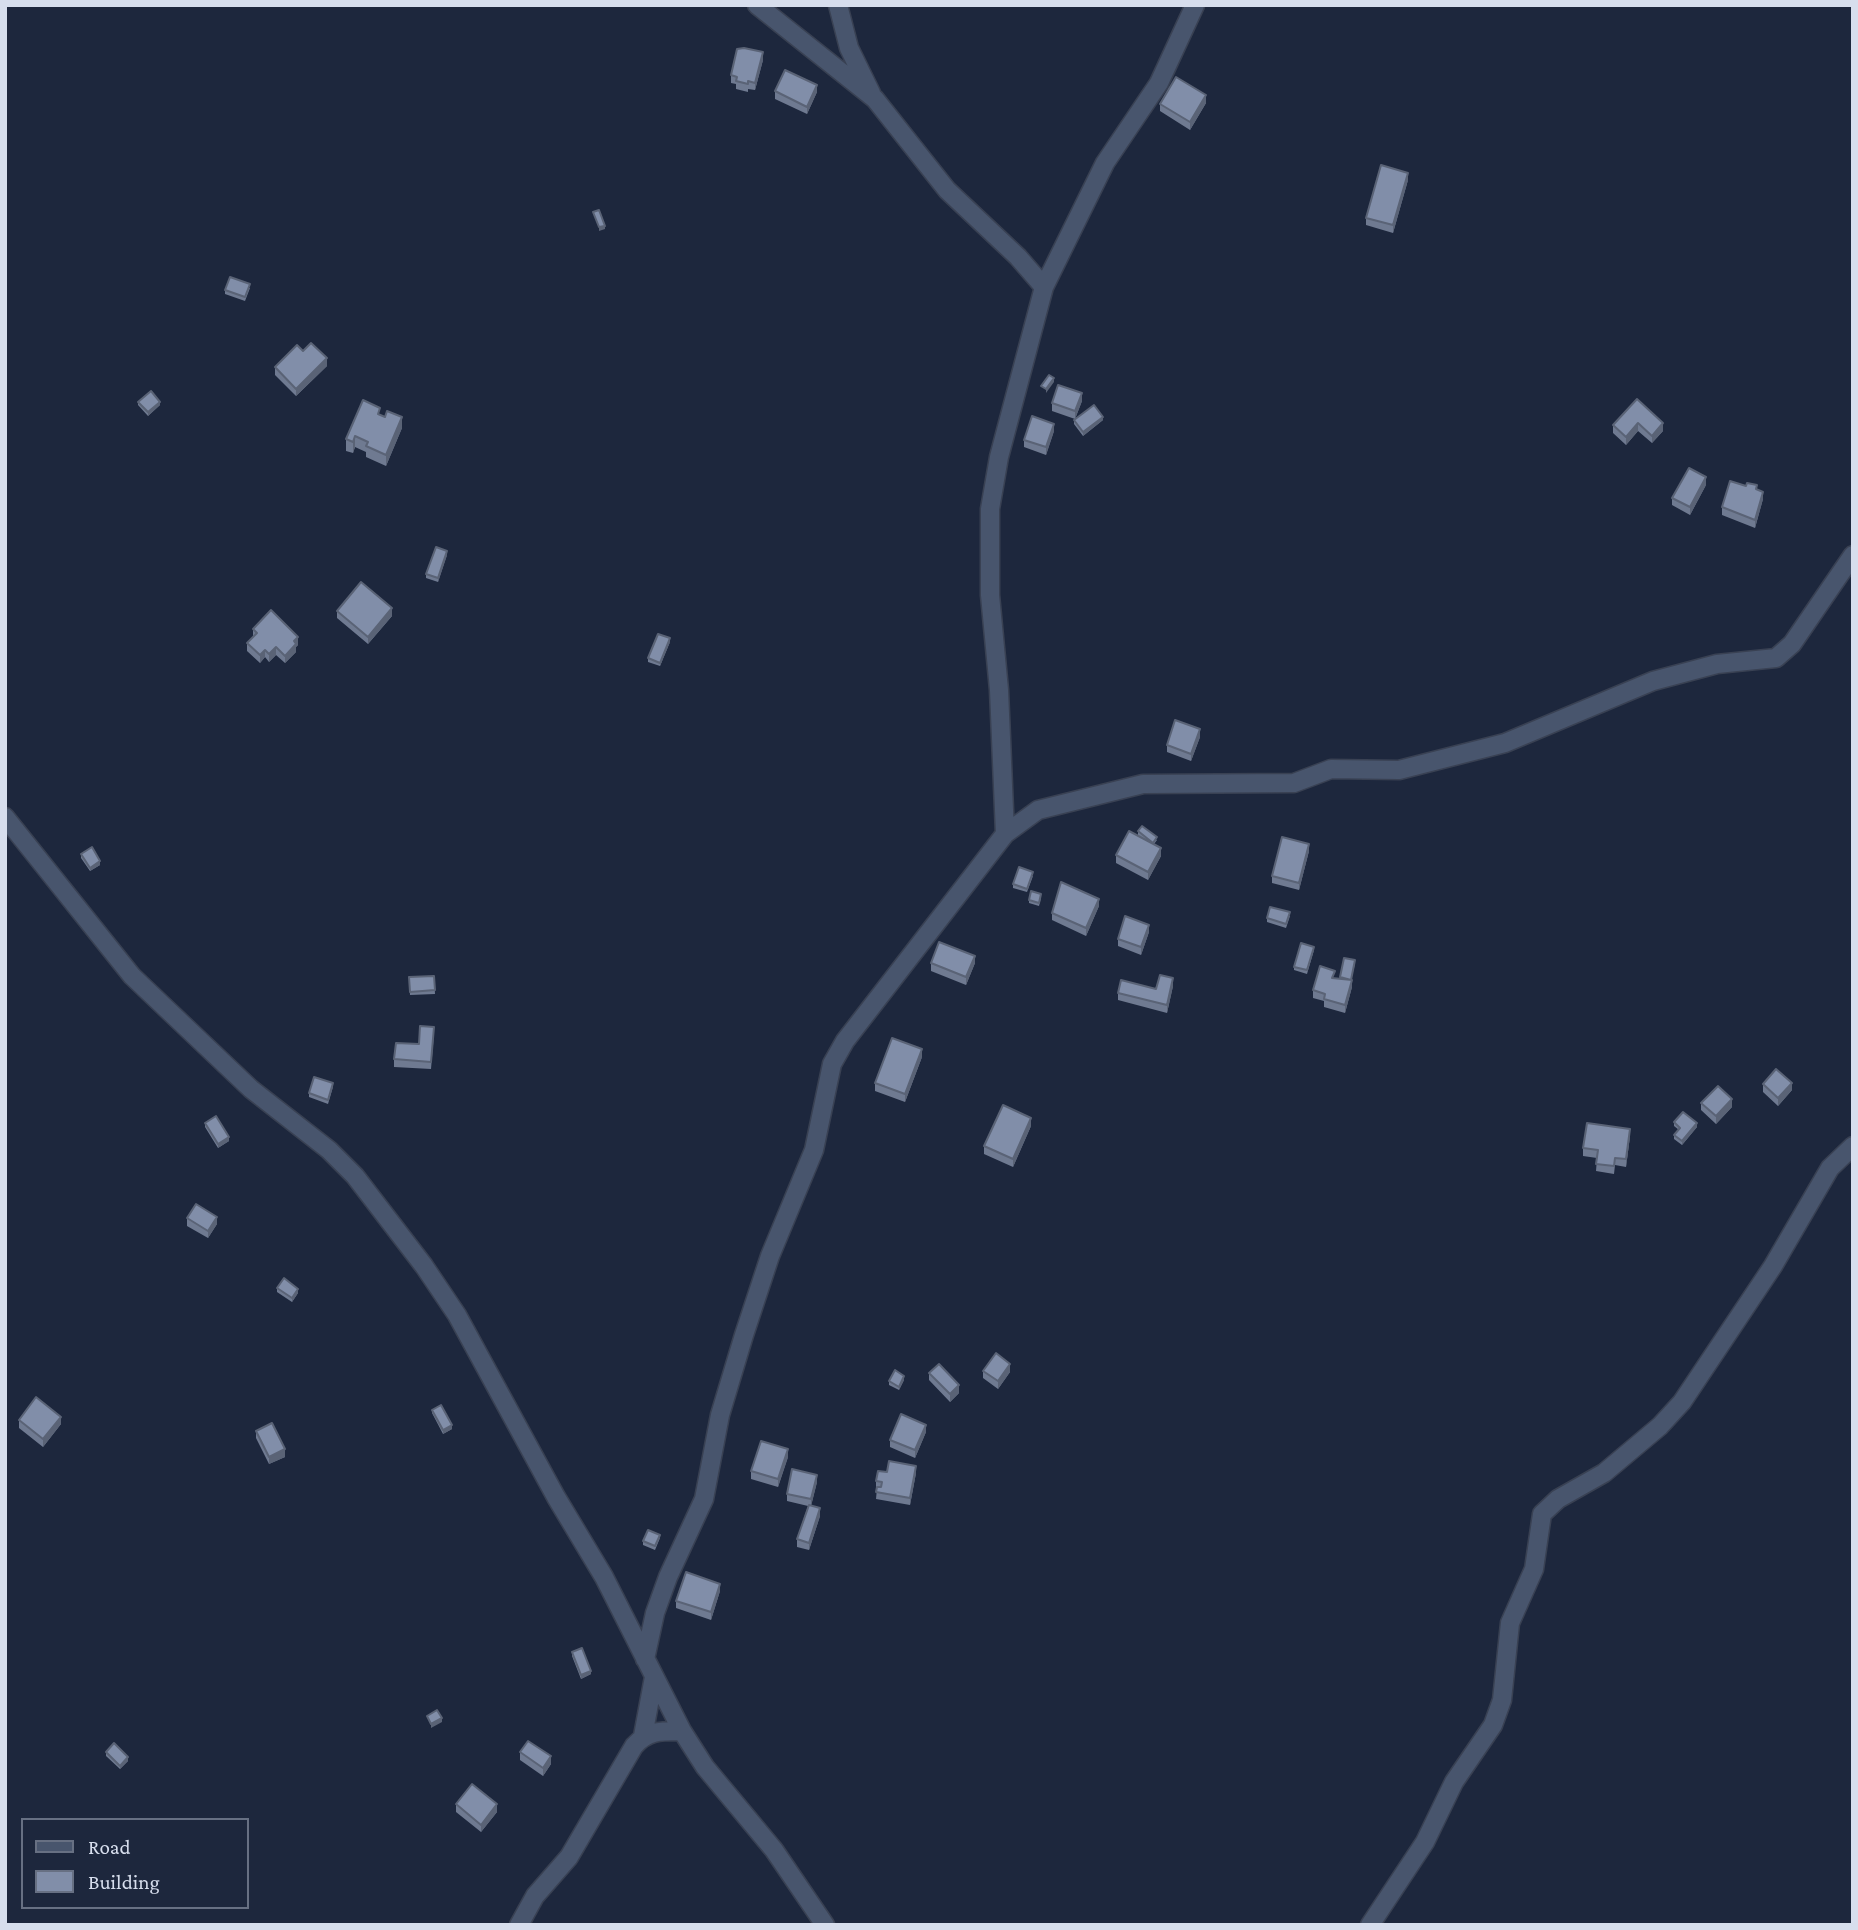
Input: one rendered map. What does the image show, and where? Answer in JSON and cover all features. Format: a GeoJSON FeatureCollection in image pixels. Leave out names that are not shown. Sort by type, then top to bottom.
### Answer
{"type":"FeatureCollection","features":[{"type":"Feature","properties":{"kind":"street"},"geometry":{"type":"LineString","coordinates":[[757,5],[875,99]]}},
{"type":"Feature","properties":{"kind":"street"},"geometry":{"type":"LineString","coordinates":[[838,5],[849,48],[875,99],[947,190],[1018,257],[1044,287]]}},
{"type":"Feature","properties":{"kind":"street"},"geometry":{"type":"LineString","coordinates":[[1005,834],[990,595],[990,509],[1011,408],[1044,287],[1105,163],[1158,83],[1195,5]]}},
{"type":"Feature","properties":{"kind":"street"},"geometry":{"type":"LineString","coordinates":[[645,1659],[655,1613],[668,1577],[704,1499],[720,1415],[770,1256],[814,1150],[832,1064],[845,1041],[1005,834],[1038,810],[1152,783],[1284,783],[1331,769],[1399,770],[1505,743],[1653,681],[1717,664],[1776,658],[1792,644],[1853,555]]}},
{"type":"Feature","properties":{"kind":"street"},"geometry":{"type":"LineString","coordinates":[[1004,790],[1019,802],[1038,810]]}},
{"type":"Feature","properties":{"kind":"street"},"geometry":{"type":"LineString","coordinates":[[5,817],[132,976],[251,1089],[348,1169],[424,1266],[487,1367],[556,1497],[604,1577],[682,1731],[705,1767],[774,1850],[825,1925]]}},
{"type":"Feature","properties":{"kind":"street"},"geometry":{"type":"LineString","coordinates":[[1370,1925],[1425,1842],[1454,1782],[1493,1725],[1502,1700],[1510,1623],[1534,1569],[1542,1514],[1558,1499],[1604,1473],[1660,1426],[1682,1402],[1773,1266],[1830,1168],[1853,1146]]}},
{"type":"Feature","properties":{"kind":"street"},"geometry":{"type":"LineString","coordinates":[[643,1736],[654,1677]]}},
{"type":"Feature","properties":{"kind":"street"},"geometry":{"type":"LineString","coordinates":[[519,1925],[535,1896],[569,1857],[634,1746],[643,1736],[654,1732],[682,1731]]}},
{"type":"Feature","properties":{"kind":"building"},"geometry":{"type":"Polygon","coordinates":[[[737,49],[763,52],[755,83],[736,81],[737,77],[731,75],[737,49]]]}},
{"type":"Feature","properties":{"kind":"building"},"geometry":{"type":"Polygon","coordinates":[[[785,70],[817,85],[807,107],[775,91],[785,70]]]}},
{"type":"Feature","properties":{"kind":"building"},"geometry":{"type":"Polygon","coordinates":[[[1176,77],[1206,95],[1190,122],[1160,104],[1176,77]]]}},
{"type":"Feature","properties":{"kind":"building"},"geometry":{"type":"Polygon","coordinates":[[[1381,165],[1408,173],[1393,225],[1366,218],[1381,165]]]}},
{"type":"Feature","properties":{"kind":"building"},"geometry":{"type":"Polygon","coordinates":[[[599,210],[605,226],[599,227],[593,212],[599,210]]]}},
{"type":"Feature","properties":{"kind":"building"},"geometry":{"type":"Polygon","coordinates":[[[230,277],[250,284],[245,297],[225,290],[230,277]]]}},
{"type":"Feature","properties":{"kind":"building"},"geometry":{"type":"Polygon","coordinates":[[[311,343],[327,358],[296,389],[275,367],[297,345],[303,351],[311,343]]]}},
{"type":"Feature","properties":{"kind":"building"},"geometry":{"type":"Polygon","coordinates":[[[1049,375],[1054,378],[1046,389],[1041,386],[1049,375]]]}},
{"type":"Feature","properties":{"kind":"building"},"geometry":{"type":"Polygon","coordinates":[[[1058,385],[1082,393],[1075,411],[1052,403],[1058,385]]]}},
{"type":"Feature","properties":{"kind":"building"},"geometry":{"type":"Polygon","coordinates":[[[151,391],[160,402],[148,412],[138,402],[151,391]]]}},
{"type":"Feature","properties":{"kind":"building"},"geometry":{"type":"Polygon","coordinates":[[[1637,399],[1663,423],[1652,436],[1638,423],[1626,437],[1613,425],[1637,399]]]}},
{"type":"Feature","properties":{"kind":"building"},"geometry":{"type":"Polygon","coordinates":[[[363,400],[380,408],[378,414],[385,417],[387,411],[402,417],[386,455],[366,446],[368,442],[355,436],[353,442],[346,439],[363,400]]]}},
{"type":"Feature","properties":{"kind":"building"},"geometry":{"type":"Polygon","coordinates":[[[1094,405],[1103,417],[1083,432],[1074,420],[1094,405]]]}},
{"type":"Feature","properties":{"kind":"building"},"geometry":{"type":"Polygon","coordinates":[[[1032,416],[1054,424],[1046,447],[1024,440],[1032,416]]]}},
{"type":"Feature","properties":{"kind":"building"},"geometry":{"type":"Polygon","coordinates":[[[1689,468],[1706,477],[1690,507],[1672,498],[1689,468]]]}},
{"type":"Feature","properties":{"kind":"building"},"geometry":{"type":"Polygon","coordinates":[[[1730,481],[1746,486],[1747,483],[1757,485],[1756,489],[1763,492],[1755,520],[1722,507],[1730,481]]]}},
{"type":"Feature","properties":{"kind":"building"},"geometry":{"type":"Polygon","coordinates":[[[436,547],[447,551],[438,578],[426,574],[436,547]]]}},
{"type":"Feature","properties":{"kind":"building"},"geometry":{"type":"Polygon","coordinates":[[[361,582],[392,608],[368,637],[337,611],[361,582]]]}},
{"type":"Feature","properties":{"kind":"building"},"geometry":{"type":"Polygon","coordinates":[[[271,610],[298,637],[294,641],[296,644],[285,656],[276,647],[269,654],[265,650],[260,655],[247,643],[257,633],[253,629],[271,610]]]}},
{"type":"Feature","properties":{"kind":"building"},"geometry":{"type":"Polygon","coordinates":[[[658,634],[670,638],[660,663],[648,658],[658,634]]]}},
{"type":"Feature","properties":{"kind":"building"},"geometry":{"type":"Polygon","coordinates":[[[1175,720],[1200,729],[1191,754],[1167,745],[1175,720]]]}},
{"type":"Feature","properties":{"kind":"building"},"geometry":{"type":"Polygon","coordinates":[[[1142,826],[1157,837],[1153,843],[1138,831],[1142,826]]]}},
{"type":"Feature","properties":{"kind":"building"},"geometry":{"type":"Polygon","coordinates":[[[1129,831],[1161,848],[1148,872],[1116,855],[1129,831]]]}},
{"type":"Feature","properties":{"kind":"building"},"geometry":{"type":"Polygon","coordinates":[[[1282,837],[1309,844],[1299,883],[1272,876],[1282,837]]]}},
{"type":"Feature","properties":{"kind":"building"},"geometry":{"type":"Polygon","coordinates":[[[92,847],[100,861],[90,868],[81,854],[92,847]]]}},
{"type":"Feature","properties":{"kind":"building"},"geometry":{"type":"Polygon","coordinates":[[[1019,867],[1033,872],[1027,889],[1013,884],[1019,867]]]}},
{"type":"Feature","properties":{"kind":"building"},"geometry":{"type":"Polygon","coordinates":[[[1061,882],[1099,899],[1086,928],[1052,913],[1061,882]]]}},
{"type":"Feature","properties":{"kind":"building"},"geometry":{"type":"Polygon","coordinates":[[[1031,891],[1041,894],[1039,903],[1029,900],[1031,891]]]}},
{"type":"Feature","properties":{"kind":"building"},"geometry":{"type":"Polygon","coordinates":[[[1270,907],[1290,912],[1286,924],[1267,918],[1270,907]]]}},
{"type":"Feature","properties":{"kind":"building"},"geometry":{"type":"Polygon","coordinates":[[[1125,916],[1149,925],[1141,947],[1118,939],[1125,916]]]}},
{"type":"Feature","properties":{"kind":"building"},"geometry":{"type":"Polygon","coordinates":[[[939,942],[975,956],[966,977],[931,963],[939,942]]]}},
{"type":"Feature","properties":{"kind":"building"},"geometry":{"type":"Polygon","coordinates":[[[1301,943],[1314,947],[1307,970],[1294,967],[1301,943]]]}},
{"type":"Feature","properties":{"kind":"building"},"geometry":{"type":"Polygon","coordinates":[[[1344,958],[1355,960],[1351,980],[1340,977],[1344,958]]]}},
{"type":"Feature","properties":{"kind":"building"},"geometry":{"type":"Polygon","coordinates":[[[1320,966],[1335,971],[1332,978],[1352,980],[1345,1005],[1324,999],[1325,994],[1313,990],[1320,966]]]}},
{"type":"Feature","properties":{"kind":"building"},"geometry":{"type":"Polygon","coordinates":[[[1160,975],[1173,978],[1167,1005],[1118,993],[1121,980],[1156,989],[1160,975]]]}},
{"type":"Feature","properties":{"kind":"building"},"geometry":{"type":"Polygon","coordinates":[[[434,976],[435,990],[410,992],[409,977],[434,976]]]}},
{"type":"Feature","properties":{"kind":"building"},"geometry":{"type":"Polygon","coordinates":[[[420,1026],[434,1027],[431,1062],[394,1059],[396,1043],[419,1044],[420,1026]]]}},
{"type":"Feature","properties":{"kind":"building"},"geometry":{"type":"Polygon","coordinates":[[[892,1038],[922,1049],[905,1094],[875,1083],[892,1038]]]}},
{"type":"Feature","properties":{"kind":"building"},"geometry":{"type":"Polygon","coordinates":[[[1776,1069],[1792,1083],[1778,1098],[1763,1084],[1776,1069]]]}},
{"type":"Feature","properties":{"kind":"building"},"geometry":{"type":"Polygon","coordinates":[[[314,1077],[333,1083],[328,1100],[309,1093],[314,1077]]]}},
{"type":"Feature","properties":{"kind":"building"},"geometry":{"type":"Polygon","coordinates":[[[1718,1086],[1732,1099],[1716,1116],[1701,1103],[1718,1086]]]}},
{"type":"Feature","properties":{"kind":"building"},"geometry":{"type":"Polygon","coordinates":[[[1003,1105],[1031,1118],[1013,1159],[984,1146],[1003,1105]]]}},
{"type":"Feature","properties":{"kind":"building"},"geometry":{"type":"Polygon","coordinates":[[[1683,1112],[1697,1123],[1682,1141],[1674,1135],[1680,1128],[1674,1122],[1683,1112]]]}},
{"type":"Feature","properties":{"kind":"building"},"geometry":{"type":"Polygon","coordinates":[[[216,1116],[229,1137],[218,1144],[205,1123],[216,1116]]]}},
{"type":"Feature","properties":{"kind":"building"},"geometry":{"type":"Polygon","coordinates":[[[1587,1123],[1630,1129],[1626,1159],[1615,1158],[1614,1166],[1596,1164],[1598,1150],[1583,1148],[1587,1123]]]}},
{"type":"Feature","properties":{"kind":"building"},"geometry":{"type":"Polygon","coordinates":[[[196,1204],[217,1217],[208,1231],[187,1218],[196,1204]]]}},
{"type":"Feature","properties":{"kind":"building"},"geometry":{"type":"Polygon","coordinates":[[[284,1278],[298,1289],[292,1298],[277,1288],[284,1278]]]}},
{"type":"Feature","properties":{"kind":"building"},"geometry":{"type":"Polygon","coordinates":[[[996,1353],[1010,1364],[998,1381],[983,1371],[996,1353]]]}},
{"type":"Feature","properties":{"kind":"building"},"geometry":{"type":"Polygon","coordinates":[[[939,1364],[959,1385],[950,1394],[929,1373],[939,1364]]]}},
{"type":"Feature","properties":{"kind":"building"},"geometry":{"type":"Polygon","coordinates":[[[895,1370],[904,1376],[899,1387],[889,1381],[895,1370]]]}},
{"type":"Feature","properties":{"kind":"building"},"geometry":{"type":"Polygon","coordinates":[[[36,1397],[61,1417],[43,1439],[19,1420],[36,1397]]]}},
{"type":"Feature","properties":{"kind":"building"},"geometry":{"type":"Polygon","coordinates":[[[441,1405],[452,1425],[443,1430],[432,1410],[441,1405]]]}},
{"type":"Feature","properties":{"kind":"building"},"geometry":{"type":"Polygon","coordinates":[[[901,1414],[926,1425],[915,1450],[890,1440],[901,1414]]]}},
{"type":"Feature","properties":{"kind":"building"},"geometry":{"type":"Polygon","coordinates":[[[272,1423],[285,1449],[269,1457],[256,1431],[272,1423]]]}},
{"type":"Feature","properties":{"kind":"building"},"geometry":{"type":"Polygon","coordinates":[[[761,1441],[788,1449],[778,1479],[751,1471],[761,1441]]]}},
{"type":"Feature","properties":{"kind":"building"},"geometry":{"type":"Polygon","coordinates":[[[889,1461],[916,1466],[910,1498],[876,1492],[882,1482],[876,1481],[878,1471],[887,1472],[889,1461]]]}},
{"type":"Feature","properties":{"kind":"building"},"geometry":{"type":"Polygon","coordinates":[[[792,1469],[817,1475],[811,1499],[787,1494],[792,1469]]]}},
{"type":"Feature","properties":{"kind":"building"},"geometry":{"type":"Polygon","coordinates":[[[809,1505],[820,1508],[809,1543],[797,1539],[809,1505]]]}},
{"type":"Feature","properties":{"kind":"building"},"geometry":{"type":"Polygon","coordinates":[[[648,1530],[660,1535],[655,1546],[643,1541],[648,1530]]]}},
{"type":"Feature","properties":{"kind":"building"},"geometry":{"type":"Polygon","coordinates":[[[686,1572],[720,1584],[711,1612],[676,1601],[686,1572]]]}},
{"type":"Feature","properties":{"kind":"building"},"geometry":{"type":"Polygon","coordinates":[[[582,1648],[591,1671],[581,1675],[572,1652],[582,1648]]]}},
{"type":"Feature","properties":{"kind":"building"},"geometry":{"type":"Polygon","coordinates":[[[437,1710],[442,1718],[431,1724],[427,1716],[437,1710]]]}},
{"type":"Feature","properties":{"kind":"building"},"geometry":{"type":"Polygon","coordinates":[[[528,1741],[551,1756],[543,1768],[520,1752],[528,1741]]]}},
{"type":"Feature","properties":{"kind":"building"},"geometry":{"type":"Polygon","coordinates":[[[114,1743],[128,1757],[120,1766],[106,1752],[114,1743]]]}},
{"type":"Feature","properties":{"kind":"building"},"geometry":{"type":"Polygon","coordinates":[[[472,1784],[497,1804],[481,1825],[456,1804],[472,1784]]]}}]}
